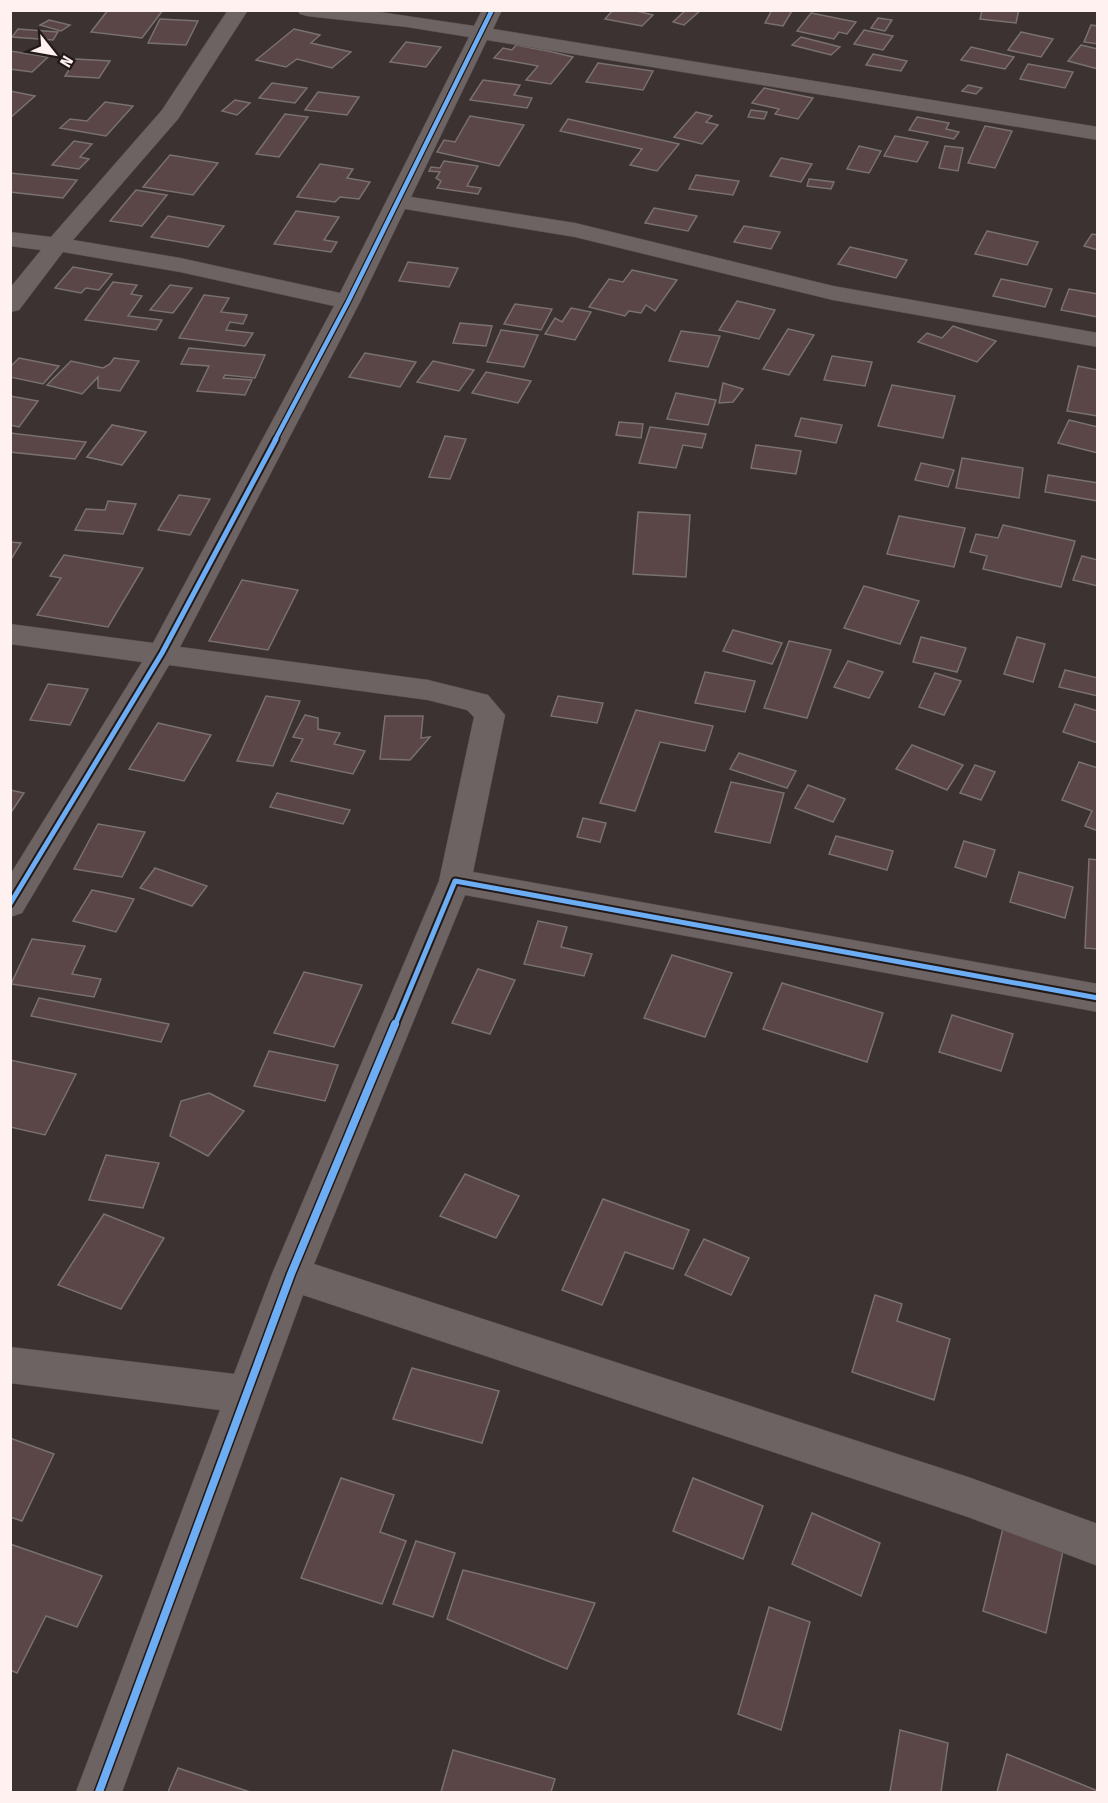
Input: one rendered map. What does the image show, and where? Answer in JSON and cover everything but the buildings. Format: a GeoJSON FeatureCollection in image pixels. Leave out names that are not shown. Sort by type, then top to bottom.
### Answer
{"type":"FeatureCollection","features":[{"type":"Feature","properties":{"kind":"street"},"geometry":{"type":"LineString","coordinates":[[10,305],[57,244],[170,114],[238,10]]}},
{"type":"Feature","properties":{"kind":"street"},"geometry":{"type":"LineString","coordinates":[[307,10],[407,21],[486,22],[1098,134]]}},
{"type":"Feature","properties":{"kind":"street"},"geometry":{"type":"LineString","coordinates":[[10,904],[162,653],[348,302],[486,22]]}},
{"type":"Feature","properties":{"kind":"street"},"geometry":{"type":"LineString","coordinates":[[396,201],[575,230],[833,293],[1098,340]]}},
{"type":"Feature","properties":{"kind":"street"},"geometry":{"type":"LineString","coordinates":[[10,239],[57,244],[249,278],[348,302]]}},
{"type":"Feature","properties":{"kind":"street"},"geometry":{"type":"LineString","coordinates":[[10,634],[428,690],[477,702],[490,715],[455,881],[291,1274],[99,1792]]}},
{"type":"Feature","properties":{"kind":"street"},"geometry":{"type":"LineString","coordinates":[[455,881],[1098,998]]}},
{"type":"Feature","properties":{"kind":"street"},"geometry":{"type":"LineString","coordinates":[[291,1274],[968,1497],[1098,1545]]}},
{"type":"Feature","properties":{"kind":"street"},"geometry":{"type":"LineString","coordinates":[[10,1365],[248,1395]]}},
{"type":"Feature","properties":{"kind":"cycle path"},"geometry":{"type":"LineString","coordinates":[[10,904],[162,653],[348,302],[492,10]]}},
{"type":"Feature","properties":{"kind":"cycle path"},"geometry":{"type":"LineString","coordinates":[[99,1792],[291,1274],[455,881],[1098,998]]}}]}
